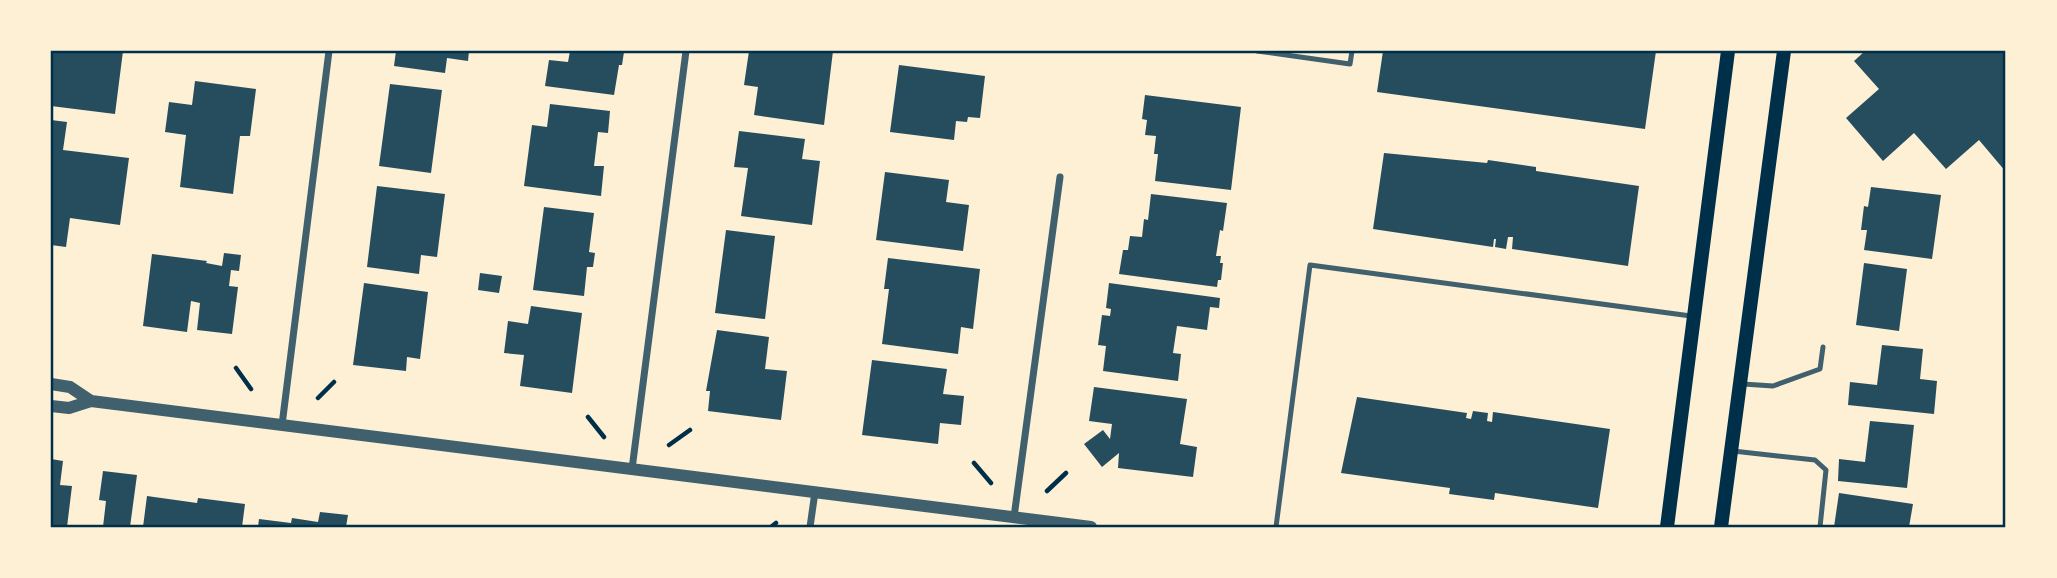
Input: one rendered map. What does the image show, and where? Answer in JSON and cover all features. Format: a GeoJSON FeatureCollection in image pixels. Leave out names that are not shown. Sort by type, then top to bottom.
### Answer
{"type":"FeatureCollection","features":[{"type":"Feature","properties":{"kind":"main road"},"geometry":{"type":"LineString","coordinates":[[1667,527],[1728,51]]}},
{"type":"Feature","properties":{"kind":"main road"},"geometry":{"type":"LineString","coordinates":[[1721,527],[1784,51]]}},
{"type":"Feature","properties":{"kind":"street"},"geometry":{"type":"LineString","coordinates":[[282,425],[329,51]]}},
{"type":"Feature","properties":{"kind":"street"},"geometry":{"type":"LineString","coordinates":[[632,469],[687,51]]}},
{"type":"Feature","properties":{"kind":"street"},"geometry":{"type":"LineString","coordinates":[[1014,517],[1060,177]]}},
{"type":"Feature","properties":{"kind":"street"},"geometry":{"type":"LineString","coordinates":[[51,384],[70,387],[91,401]]}},
{"type":"Feature","properties":{"kind":"street"},"geometry":{"type":"LineString","coordinates":[[51,406],[69,408],[91,401],[1091,527]]}},
{"type":"Feature","properties":{"kind":"street"},"geometry":{"type":"LineString","coordinates":[[810,527],[815,492]]}},
{"type":"Feature","properties":{"kind":"lane"},"geometry":{"type":"LineString","coordinates":[[1257,51],[1350,64],[1352,51]]}},
{"type":"Feature","properties":{"kind":"lane"},"geometry":{"type":"LineString","coordinates":[[1276,527],[1310,265],[1694,316]]}},
{"type":"Feature","properties":{"kind":"lane"},"geometry":{"type":"LineString","coordinates":[[1740,383],[1773,386],[1820,369],[1822,347]]}},
{"type":"Feature","properties":{"kind":"lane"},"geometry":{"type":"LineString","coordinates":[[1731,451],[1815,460],[1826,470],[1820,527]]}},
{"type":"Feature","properties":{"kind":"path"},"geometry":{"type":"LineString","coordinates":[[236,368],[251,388]]}},
{"type":"Feature","properties":{"kind":"path"},"geometry":{"type":"LineString","coordinates":[[318,398],[334,382]]}},
{"type":"Feature","properties":{"kind":"path"},"geometry":{"type":"LineString","coordinates":[[588,416],[604,437]]}},
{"type":"Feature","properties":{"kind":"path"},"geometry":{"type":"LineString","coordinates":[[669,445],[690,430]]}},
{"type":"Feature","properties":{"kind":"path"},"geometry":{"type":"LineString","coordinates":[[974,463],[991,483]]}},
{"type":"Feature","properties":{"kind":"path"},"geometry":{"type":"LineString","coordinates":[[1047,491],[1066,473]]}},
{"type":"Feature","properties":{"kind":"building"},"geometry":{"type":"Polygon","coordinates":[[[51,51],[123,51],[115,114],[51,106],[51,51]]]}},
{"type":"Feature","properties":{"kind":"building"},"geometry":{"type":"Polygon","coordinates":[[[396,51],[469,51],[468,61],[447,58],[445,73],[394,66],[396,51]]]}},
{"type":"Feature","properties":{"kind":"building"},"geometry":{"type":"Polygon","coordinates":[[[570,51],[624,52],[614,95],[545,86],[549,60],[568,62],[570,51]]]}},
{"type":"Feature","properties":{"kind":"building"},"geometry":{"type":"Polygon","coordinates":[[[749,51],[833,51],[824,125],[754,115],[758,87],[744,85],[749,51]]]}},
{"type":"Feature","properties":{"kind":"building"},"geometry":{"type":"Polygon","coordinates":[[[1383,51],[1656,51],[1645,129],[1377,92],[1383,51]]]}},
{"type":"Feature","properties":{"kind":"building"},"geometry":{"type":"Polygon","coordinates":[[[1865,51],[2006,51],[2006,172],[1979,140],[1946,169],[1914,133],[1883,161],[1846,118],[1879,89],[1854,61],[1865,51]]]}},
{"type":"Feature","properties":{"kind":"building"},"geometry":{"type":"Polygon","coordinates":[[[899,65],[985,76],[980,118],[968,117],[967,122],[956,121],[954,140],[890,132],[899,65]]]}},
{"type":"Feature","properties":{"kind":"building"},"geometry":{"type":"Polygon","coordinates":[[[195,81],[256,89],[250,136],[240,136],[233,194],[180,187],[186,135],[165,132],[169,102],[192,105],[195,81]]]}},
{"type":"Feature","properties":{"kind":"building"},"geometry":{"type":"Polygon","coordinates":[[[390,84],[442,90],[431,173],[379,166],[390,84]]]}},
{"type":"Feature","properties":{"kind":"building"},"geometry":{"type":"Polygon","coordinates":[[[1145,95],[1241,107],[1231,190],[1155,181],[1158,154],[1154,154],[1156,136],[1145,135],[1147,120],[1142,119],[1145,95]]]}},
{"type":"Feature","properties":{"kind":"building"},"geometry":{"type":"Polygon","coordinates":[[[550,104],[610,111],[608,133],[598,132],[594,166],[604,166],[601,196],[524,186],[532,125],[547,127],[550,104]]]}},
{"type":"Feature","properties":{"kind":"building"},"geometry":{"type":"Polygon","coordinates":[[[51,120],[67,122],[63,150],[129,158],[120,225],[70,218],[66,247],[51,245],[51,120]]]}},
{"type":"Feature","properties":{"kind":"building"},"geometry":{"type":"Polygon","coordinates":[[[739,131],[805,139],[802,159],[820,161],[812,225],[741,216],[748,168],[734,167],[739,131]]]}},
{"type":"Feature","properties":{"kind":"building"},"geometry":{"type":"Polygon","coordinates":[[[1384,153],[1487,163],[1488,160],[1536,167],[1536,171],[1639,186],[1628,266],[1512,249],[1513,237],[1508,237],[1506,249],[1495,247],[1496,239],[1493,247],[1373,229],[1384,153]]]}},
{"type":"Feature","properties":{"kind":"building"},"geometry":{"type":"Polygon","coordinates":[[[885,172],[949,180],[946,202],[969,205],[963,251],[876,240],[885,172]]]}},
{"type":"Feature","properties":{"kind":"building"},"geometry":{"type":"Polygon","coordinates":[[[377,186],[445,194],[437,257],[421,255],[419,274],[367,267],[377,186]]]}},
{"type":"Feature","properties":{"kind":"building"},"geometry":{"type":"Polygon","coordinates":[[[1871,187],[1941,195],[1932,259],[1864,250],[1867,230],[1861,230],[1864,206],[1868,207],[1871,187]]]}},
{"type":"Feature","properties":{"kind":"building"},"geometry":{"type":"Polygon","coordinates":[[[1151,194],[1227,203],[1216,256],[1221,256],[1220,263],[1223,263],[1221,280],[1218,280],[1217,287],[1119,274],[1123,250],[1128,250],[1130,236],[1142,237],[1144,219],[1148,220],[1151,194]]]}},
{"type":"Feature","properties":{"kind":"building"},"geometry":{"type":"Polygon","coordinates":[[[544,207],[594,213],[589,252],[595,253],[593,267],[587,267],[584,296],[533,290],[544,207]]]}},
{"type":"Feature","properties":{"kind":"building"},"geometry":{"type":"Polygon","coordinates":[[[726,230],[775,236],[765,319],[715,313],[726,230]]]}},
{"type":"Feature","properties":{"kind":"building"},"geometry":{"type":"Polygon","coordinates":[[[224,253],[241,255],[239,271],[231,270],[229,286],[238,287],[232,334],[197,330],[200,303],[191,301],[187,332],[143,326],[152,254],[207,261],[206,263],[222,266],[224,253]]]}},
{"type":"Feature","properties":{"kind":"building"},"geometry":{"type":"Polygon","coordinates":[[[888,258],[980,269],[973,329],[961,327],[958,354],[882,344],[889,289],[884,289],[888,258]]]}},
{"type":"Feature","properties":{"kind":"building"},"geometry":{"type":"Polygon","coordinates":[[[1864,263],[1907,269],[1899,331],[1856,325],[1864,263]]]}},
{"type":"Feature","properties":{"kind":"building"},"geometry":{"type":"Polygon","coordinates":[[[480,273],[502,276],[499,293],[478,290],[480,273]]]}},
{"type":"Feature","properties":{"kind":"building"},"geometry":{"type":"Polygon","coordinates":[[[364,283],[428,292],[420,359],[407,357],[406,371],[353,365],[364,283]]]}},
{"type":"Feature","properties":{"kind":"building"},"geometry":{"type":"Polygon","coordinates":[[[1109,283],[1220,298],[1219,308],[1210,307],[1207,330],[1177,326],[1173,353],[1181,354],[1178,381],[1103,371],[1106,346],[1098,345],[1102,315],[1110,316],[1111,309],[1106,308],[1109,283]]]}},
{"type":"Feature","properties":{"kind":"building"},"geometry":{"type":"Polygon","coordinates":[[[531,306],[582,313],[572,393],[520,386],[524,355],[504,353],[508,321],[528,324],[531,306]]]}},
{"type":"Feature","properties":{"kind":"building"},"geometry":{"type":"Polygon","coordinates":[[[717,330],[769,337],[765,369],[787,371],[781,420],[708,411],[710,391],[706,391],[717,330]]]}},
{"type":"Feature","properties":{"kind":"building"},"geometry":{"type":"Polygon","coordinates":[[[1882,345],[1923,349],[1920,379],[1937,381],[1934,414],[1848,405],[1850,382],[1877,385],[1882,345]]]}},
{"type":"Feature","properties":{"kind":"building"},"geometry":{"type":"Polygon","coordinates":[[[872,360],[947,369],[943,394],[964,396],[961,425],[940,423],[938,444],[862,435],[872,360]]]}},
{"type":"Feature","properties":{"kind":"building"},"geometry":{"type":"Polygon","coordinates":[[[1094,387],[1187,399],[1180,444],[1197,447],[1193,477],[1118,468],[1119,453],[1102,467],[1084,444],[1103,430],[1110,439],[1112,424],[1089,421],[1094,387]]]}},
{"type":"Feature","properties":{"kind":"building"},"geometry":{"type":"Polygon","coordinates":[[[1357,397],[1467,413],[1466,418],[1471,419],[1473,411],[1488,413],[1487,421],[1492,422],[1493,412],[1610,429],[1598,508],[1495,493],[1494,500],[1449,494],[1450,488],[1341,473],[1357,397]]]}},
{"type":"Feature","properties":{"kind":"building"},"geometry":{"type":"Polygon","coordinates":[[[1870,421],[1914,425],[1907,488],[1838,481],[1839,459],[1865,462],[1870,421]]]}},
{"type":"Feature","properties":{"kind":"building"},"geometry":{"type":"Polygon","coordinates":[[[51,459],[63,461],[60,485],[72,486],[67,527],[51,527],[51,459]]]}},
{"type":"Feature","properties":{"kind":"building"},"geometry":{"type":"Polygon","coordinates":[[[103,471],[137,475],[130,527],[103,527],[106,501],[99,500],[103,471]]]}},
{"type":"Feature","properties":{"kind":"building"},"geometry":{"type":"Polygon","coordinates":[[[1839,493],[1913,504],[1909,527],[1834,527],[1839,493]]]}},
{"type":"Feature","properties":{"kind":"building"},"geometry":{"type":"Polygon","coordinates":[[[147,496],[197,503],[198,498],[245,504],[242,527],[143,527],[147,496]]]}},
{"type":"Feature","properties":{"kind":"building"},"geometry":{"type":"Polygon","coordinates":[[[320,512],[348,515],[346,527],[258,527],[259,519],[291,523],[292,518],[318,522],[320,512]]]}}]}
